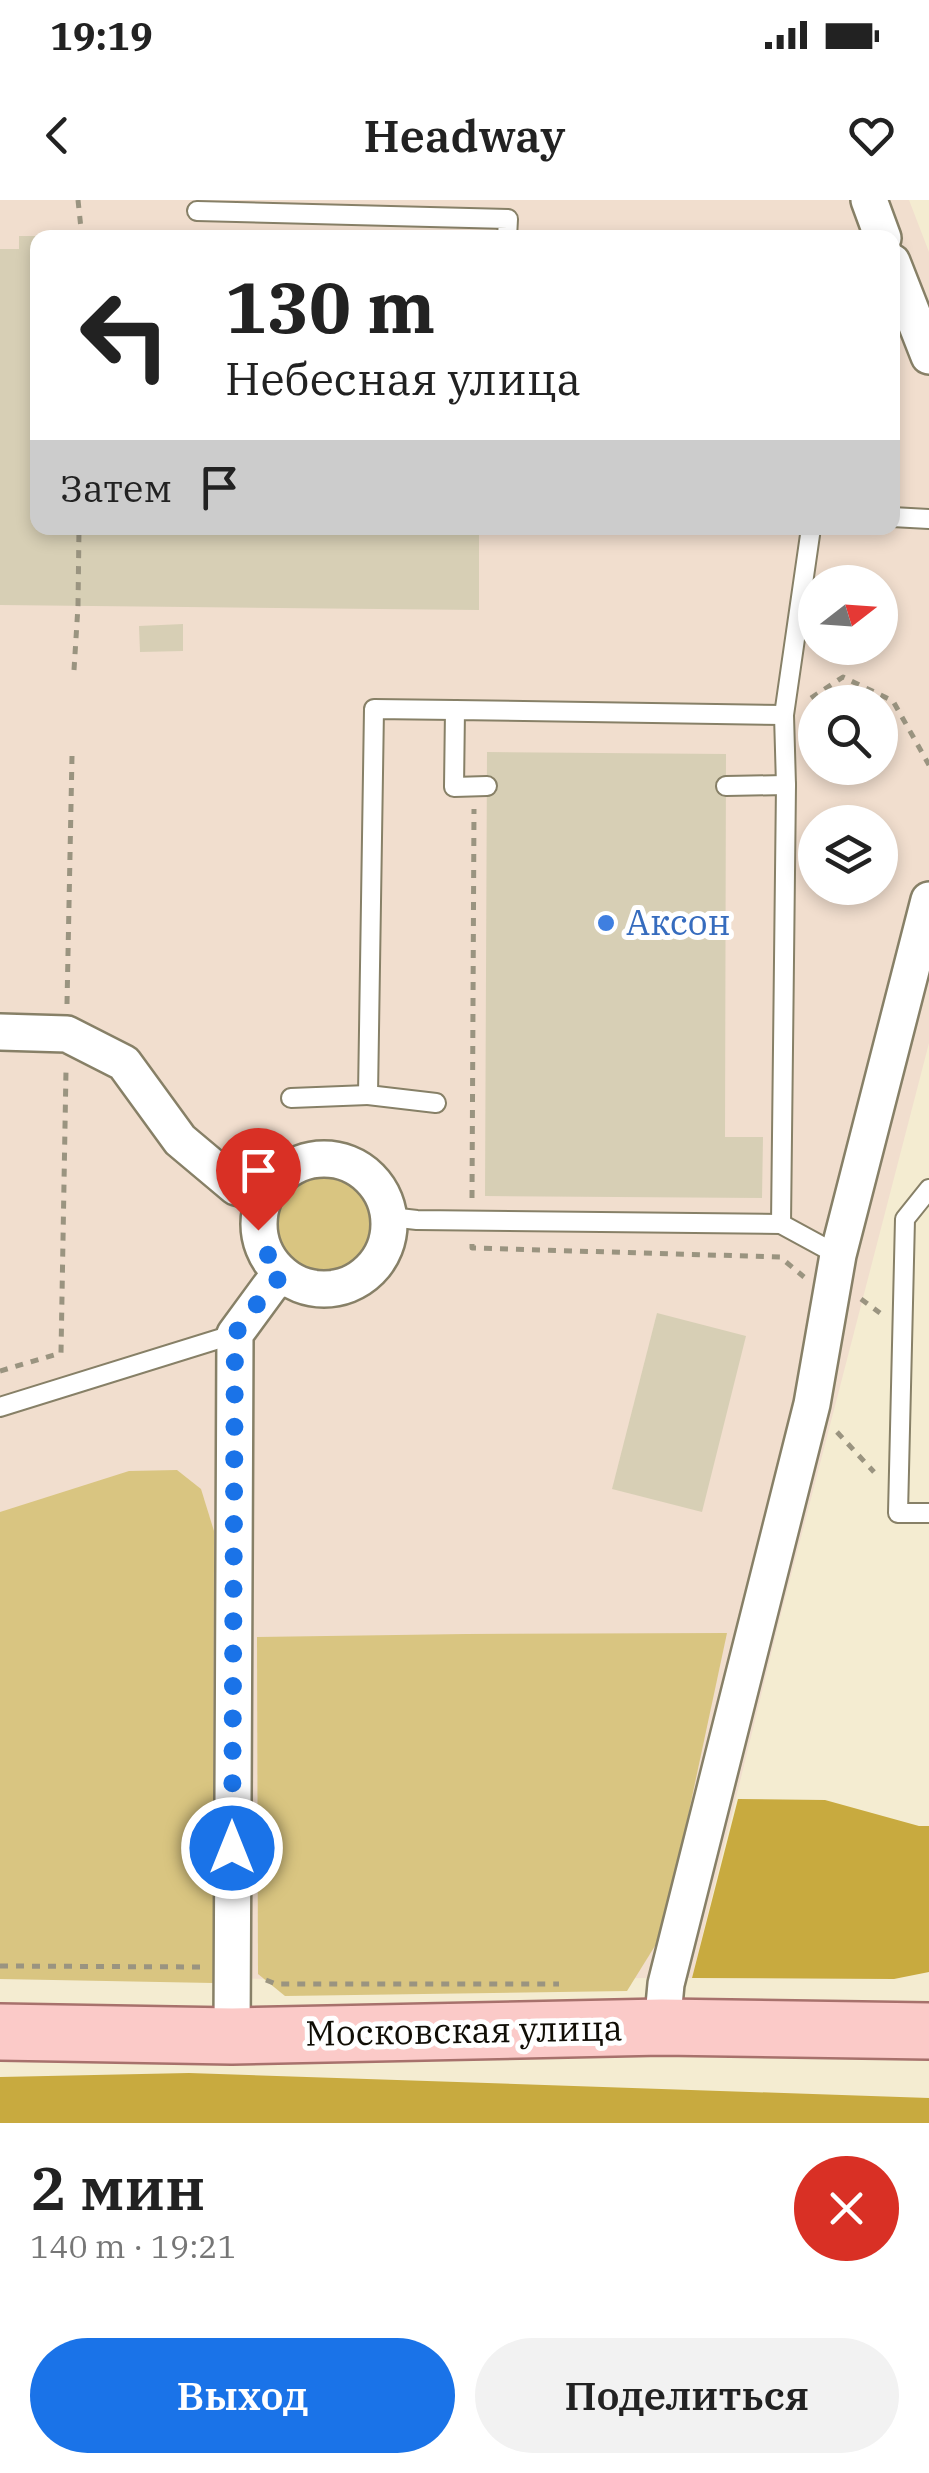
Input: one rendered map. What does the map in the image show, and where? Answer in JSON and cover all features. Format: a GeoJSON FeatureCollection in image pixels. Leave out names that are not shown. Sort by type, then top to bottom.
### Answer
{"type":"FeatureCollection","features":[{"type":"Feature","properties":{"kind":"main road","name":"Московская улица"},"geometry":{"type":"LineString","coordinates":[[0,2032],[232,2036],[662,2027],[929,2031]]}},
{"type":"Feature","properties":{"kind":"street"},"geometry":{"type":"LineString","coordinates":[[868,200],[880,230]]}},
{"type":"Feature","properties":{"kind":"street"},"geometry":{"type":"LineString","coordinates":[[900,282],[929,356]]}},
{"type":"Feature","properties":{"kind":"street"},"geometry":{"type":"LineString","coordinates":[[662,2027],[666,1984],[812,1404],[838,1255],[929,900]]}},
{"type":"Feature","properties":{"kind":"street"},"geometry":{"type":"LineString","coordinates":[[0,1032],[67,1034],[124,1063],[180,1140],[236,1188],[265,1196]]}},
{"type":"Feature","properties":{"kind":"street"},"geometry":{"type":"LineString","coordinates":[[318,1158],[352,1164],[366,1173],[378,1185],[390,1217],[384,1250],[375,1265],[363,1277],[331,1289],[314,1289],[283,1275],[271,1262],[258,1230],[265,1196],[274,1181],[302,1162],[318,1158]]}},
{"type":"Feature","properties":{"kind":"street"},"geometry":{"type":"LineString","coordinates":[[232,2036],[235,1334],[283,1275]]}},
{"type":"Feature","properties":{"kind":"lane"},"geometry":{"type":"LineString","coordinates":[[197,212],[508,219],[507,230]]}},
{"type":"Feature","properties":{"kind":"lane"},"geometry":{"type":"LineString","coordinates":[[900,518],[929,519]]}},
{"type":"Feature","properties":{"kind":"lane"},"geometry":{"type":"LineString","coordinates":[[780,1224],[784,715],[810,535]]}},
{"type":"Feature","properties":{"kind":"lane"},"geometry":{"type":"LineString","coordinates":[[368,1095],[374,709],[784,715]]}},
{"type":"Feature","properties":{"kind":"lane"},"geometry":{"type":"LineString","coordinates":[[455,710],[454,787],[480,786]]}},
{"type":"Feature","properties":{"kind":"lane"},"geometry":{"type":"LineString","coordinates":[[726,786],[786,785]]}},
{"type":"Feature","properties":{"kind":"lane"},"geometry":{"type":"LineString","coordinates":[[292,1098],[368,1095],[436,1103]]}},
{"type":"Feature","properties":{"kind":"lane"},"geometry":{"type":"LineString","coordinates":[[929,1189],[905,1219],[898,1513],[929,1513]]}},
{"type":"Feature","properties":{"kind":"lane"},"geometry":{"type":"LineString","coordinates":[[390,1217],[780,1224],[838,1255]]}},
{"type":"Feature","properties":{"kind":"lane"},"geometry":{"type":"LineString","coordinates":[[0,1407],[235,1334]]}},
{"type":"Feature","properties":{"kind":"path"},"geometry":{"type":"LineString","coordinates":[[78,200],[81,230]]}},
{"type":"Feature","properties":{"kind":"path"},"geometry":{"type":"LineString","coordinates":[[74,670],[79,535]]}},
{"type":"Feature","properties":{"kind":"path"},"geometry":{"type":"LineString","coordinates":[[784,715],[843,677],[893,701],[929,765]]}},
{"type":"Feature","properties":{"kind":"path"},"geometry":{"type":"LineString","coordinates":[[480,786],[472,1248],[780,1257],[810,1282],[863,1300],[901,1331]]}},
{"type":"Feature","properties":{"kind":"path"},"geometry":{"type":"LineString","coordinates":[[0,1372],[61,1353]]}},
{"type":"Feature","properties":{"kind":"path"},"geometry":{"type":"LineString","coordinates":[[812,1404],[875,1473],[898,1513]]}},
{"type":"Feature","properties":{"kind":"path"},"geometry":{"type":"LineString","coordinates":[[0,1966],[232,1967],[276,1984],[569,1984]]}},
{"type":"Feature","properties":{"kind":"shaded area"},"geometry":{"type":"Polygon","coordinates":[[[0,200],[909,200],[929,252],[929,1043],[779,1622],[692,1978],[0,1979],[0,200]]]}},
{"type":"Feature","properties":{"kind":"shaded area"},"geometry":{"type":"Polygon","coordinates":[[[324,1174],[343,1178],[360,1189],[371,1206],[375,1225],[371,1244],[360,1261],[343,1272],[324,1276],[305,1272],[288,1261],[277,1244],[273,1225],[277,1206],[288,1189],[305,1178],[324,1174]]]}},
{"type":"Feature","properties":{"kind":"shaded area"},"geometry":{"type":"Polygon","coordinates":[[[177,1470],[201,1489],[214,1531],[213,1983],[0,1979],[0,1512],[129,1471],[177,1470]]]}},
{"type":"Feature","properties":{"kind":"shaded area"},"geometry":{"type":"Polygon","coordinates":[[[727,1633],[663,1933],[627,1991],[285,1996],[258,1974],[257,1637],[727,1633]]]}},
{"type":"Feature","properties":{"kind":"shaded area"},"geometry":{"type":"Polygon","coordinates":[[[738,1799],[825,1800],[929,1826],[929,1972],[894,1979],[692,1978],[738,1799]]]}},
{"type":"Feature","properties":{"kind":"shaded area"},"geometry":{"type":"Polygon","coordinates":[[[189,2073],[929,2098],[929,2123],[0,2123],[0,2077],[189,2073]]]}},
{"type":"Feature","properties":{"kind":"building"},"geometry":{"type":"Polygon","coordinates":[[[19,236],[30,236],[30,535],[479,535],[479,610],[0,605],[0,249],[19,249],[19,236]]]}},
{"type":"Feature","properties":{"kind":"building"},"geometry":{"type":"Polygon","coordinates":[[[183,624],[183,651],[140,652],[139,626],[183,624]]]}},
{"type":"Feature","properties":{"kind":"building","name":"Аксон"},"geometry":{"type":"Polygon","coordinates":[[[487,752],[726,754],[725,1137],[763,1137],[762,1198],[485,1196],[487,752]]]}},
{"type":"Feature","properties":{"kind":"building"},"geometry":{"type":"Polygon","coordinates":[[[657,1313],[746,1336],[702,1512],[612,1489],[657,1313]]]}},
{"type":"Feature","properties":{"kind":"place","name":"Аксон"},"geometry":{"type":"Point","coordinates":[606,923]}},
{"type":"Feature","properties":{"kind":"route"},"geometry":{"type":"LineString","coordinates":[[232,1848],[235,1334],[283,1275],[271,1262],[258,1230]]}}]}
